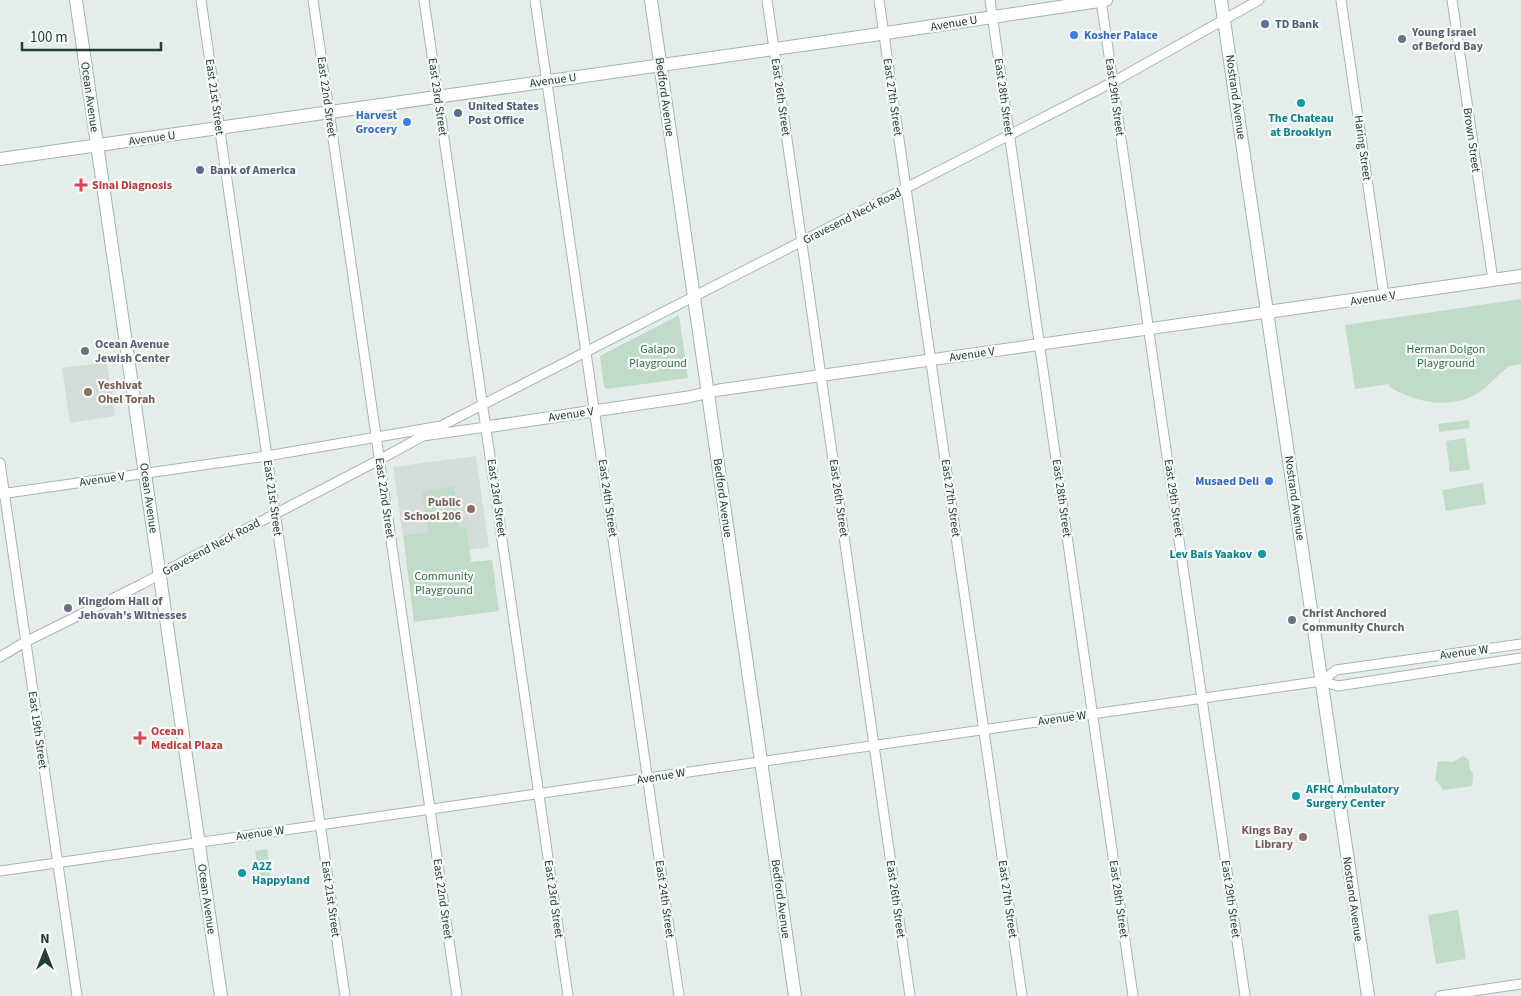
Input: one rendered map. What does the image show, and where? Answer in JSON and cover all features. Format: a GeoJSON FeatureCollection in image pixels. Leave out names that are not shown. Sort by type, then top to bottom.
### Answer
{"type":"FeatureCollection","features":[{"type":"Feature","properties":{"kind":"main road","name":"Ocean Avenue"},"geometry":{"type":"LineString","coordinates":[[76,0],[221,996]]}},
{"type":"Feature","properties":{"kind":"main road","name":"Bedford Avenue"},"geometry":{"type":"LineString","coordinates":[[651,0],[795,996]]}},
{"type":"Feature","properties":{"kind":"main road","name":"Avenue U"},"geometry":{"type":"LineString","coordinates":[[0,159],[774,49],[1103,0]]}},
{"type":"Feature","properties":{"kind":"main road","name":"Nostrand Avenue"},"geometry":{"type":"LineString","coordinates":[[1221,0],[1368,996]]}},
{"type":"Feature","properties":{"kind":"main road","name":"Avenue V"},"geometry":{"type":"LineString","coordinates":[[1267,312],[1521,276]]}},
{"type":"Feature","properties":{"kind":"street","name":"East 21st Street"},"geometry":{"type":"LineString","coordinates":[[201,0],[346,996]]}},
{"type":"Feature","properties":{"kind":"street","name":"East 22nd Street"},"geometry":{"type":"LineString","coordinates":[[313,0],[457,996]]}},
{"type":"Feature","properties":{"kind":"street","name":"East 23rd Street"},"geometry":{"type":"LineString","coordinates":[[424,0],[568,996]]}},
{"type":"Feature","properties":{"kind":"street","name":"East 24th Street"},"geometry":{"type":"LineString","coordinates":[[536,0],[679,996]]}},
{"type":"Feature","properties":{"kind":"street","name":"East 26th Street"},"geometry":{"type":"LineString","coordinates":[[767,0],[910,996]]}},
{"type":"Feature","properties":{"kind":"street","name":"East 27th Street"},"geometry":{"type":"LineString","coordinates":[[879,0],[1022,996]]}},
{"type":"Feature","properties":{"kind":"street","name":"East 28th Street"},"geometry":{"type":"LineString","coordinates":[[990,0],[1133,996]]}},
{"type":"Feature","properties":{"kind":"street","name":"East 29th Street"},"geometry":{"type":"LineString","coordinates":[[1103,0],[1113,82],[1245,996]]}},
{"type":"Feature","properties":{"kind":"street","name":"Gravesend Neck Road"},"geometry":{"type":"LineString","coordinates":[[441,426],[1113,82],[1259,0]]}},
{"type":"Feature","properties":{"kind":"street","name":"Haring Street"},"geometry":{"type":"LineString","coordinates":[[1341,0],[1384,296]]}},
{"type":"Feature","properties":{"kind":"street","name":"Brown Street"},"geometry":{"type":"LineString","coordinates":[[1452,0],[1493,280]]}},
{"type":"Feature","properties":{"kind":"street","name":"Avenue V"},"geometry":{"type":"LineString","coordinates":[[423,436],[688,397],[708,392],[1267,312]]}},
{"type":"Feature","properties":{"kind":"street","name":"Avenue V"},"geometry":{"type":"LineString","coordinates":[[2,494],[267,456],[441,426]]}},
{"type":"Feature","properties":{"kind":"street","name":"Gravesend Neck Road"},"geometry":{"type":"LineString","coordinates":[[0,657],[423,436]]}},
{"type":"Feature","properties":{"kind":"street","name":"East 19th Street"},"geometry":{"type":"LineString","coordinates":[[0,463],[2,494],[26,642],[77,996]]}},
{"type":"Feature","properties":{"kind":"street","name":"Avenue W"},"geometry":{"type":"LineString","coordinates":[[1322,681],[1336,670],[1521,644]]}},
{"type":"Feature","properties":{"kind":"street","name":"Avenue W"},"geometry":{"type":"LineString","coordinates":[[0,871],[1322,681],[1338,686],[1521,658]]}},
{"type":"Feature","properties":{"kind":"street"},"geometry":{"type":"LineString","coordinates":[[1440,996],[1484,993],[1521,984]]}},
{"type":"Feature","properties":{"kind":"shaded area","name":"Yeshivat Ohel Torah"},"geometry":{"type":"Polygon","coordinates":[[[107,362],[115,416],[70,423],[62,368],[107,362]]]}},
{"type":"Feature","properties":{"kind":"shaded area","name":"Public School 206"},"geometry":{"type":"Polygon","coordinates":[[[476,456],[489,547],[469,550],[466,527],[460,527],[454,486],[428,532],[403,535],[393,467],[476,456]]]}},
{"type":"Feature","properties":{"kind":"green space","name":"Herman Dolgon Playground"},"geometry":{"type":"Polygon","coordinates":[[[1521,299],[1521,364],[1508,367],[1484,389],[1473,396],[1449,403],[1437,403],[1412,398],[1390,387],[1389,384],[1355,389],[1345,325],[1521,299]]]}},
{"type":"Feature","properties":{"kind":"green space","name":"Galapo Playground"},"geometry":{"type":"Polygon","coordinates":[[[679,315],[688,378],[607,389],[604,387],[600,356],[679,315]]]}},
{"type":"Feature","properties":{"kind":"green space"},"geometry":{"type":"Polygon","coordinates":[[[1469,420],[1470,428],[1439,432],[1438,424],[1469,420]]]}},
{"type":"Feature","properties":{"kind":"green space"},"geometry":{"type":"Polygon","coordinates":[[[1465,438],[1470,470],[1450,472],[1446,441],[1465,438]]]}},
{"type":"Feature","properties":{"kind":"green space"},"geometry":{"type":"Polygon","coordinates":[[[1483,483],[1486,504],[1446,511],[1442,490],[1483,483]]]}},
{"type":"Feature","properties":{"kind":"green space","name":"Community Playground"},"geometry":{"type":"Polygon","coordinates":[[[454,486],[460,527],[466,526],[471,562],[492,560],[499,611],[414,622],[403,535],[428,532],[422,491],[454,486]]]}},
{"type":"Feature","properties":{"kind":"green space"},"geometry":{"type":"Polygon","coordinates":[[[1463,756],[1469,760],[1470,769],[1473,774],[1472,786],[1443,790],[1435,779],[1438,761],[1453,762],[1463,756]]]}},
{"type":"Feature","properties":{"kind":"green space"},"geometry":{"type":"Polygon","coordinates":[[[267,849],[271,879],[260,881],[255,851],[267,849]]]}},
{"type":"Feature","properties":{"kind":"green space"},"geometry":{"type":"Polygon","coordinates":[[[1458,910],[1466,959],[1436,964],[1428,915],[1458,910]]]}},
{"type":"Feature","properties":{"kind":"place","name":"TD Bank"},"geometry":{"type":"Point","coordinates":[1265,24]}},
{"type":"Feature","properties":{"kind":"place","name":"Kosher Palace"},"geometry":{"type":"Point","coordinates":[1074,35]}},
{"type":"Feature","properties":{"kind":"place","name":"Young Israel of Beford Bay"},"geometry":{"type":"Point","coordinates":[1402,39]}},
{"type":"Feature","properties":{"kind":"place","name":"The Chateau at Brooklyn"},"geometry":{"type":"Point","coordinates":[1301,103]}},
{"type":"Feature","properties":{"kind":"place","name":"United States Post Office"},"geometry":{"type":"Point","coordinates":[458,113]}},
{"type":"Feature","properties":{"kind":"place","name":"Harvest Grocery"},"geometry":{"type":"Point","coordinates":[407,122]}},
{"type":"Feature","properties":{"kind":"place","name":"Bank of America"},"geometry":{"type":"Point","coordinates":[200,170]}},
{"type":"Feature","properties":{"kind":"place","name":"Sinai Diagnosis"},"geometry":{"type":"Point","coordinates":[81,185]}},
{"type":"Feature","properties":{"kind":"place","name":"Ocean Avenue Jewish Center"},"geometry":{"type":"Point","coordinates":[85,351]}},
{"type":"Feature","properties":{"kind":"place","name":"Yeshivat Ohel Torah"},"geometry":{"type":"Point","coordinates":[88,392]}},
{"type":"Feature","properties":{"kind":"place","name":"Musaed Deli"},"geometry":{"type":"Point","coordinates":[1269,481]}},
{"type":"Feature","properties":{"kind":"place","name":"Public School 206"},"geometry":{"type":"Point","coordinates":[471,509]}},
{"type":"Feature","properties":{"kind":"place","name":"Lev Bais Yaakov"},"geometry":{"type":"Point","coordinates":[1262,554]}},
{"type":"Feature","properties":{"kind":"place","name":"Kingdom Hall of Jehovah's Witnesses"},"geometry":{"type":"Point","coordinates":[68,608]}},
{"type":"Feature","properties":{"kind":"place","name":"Christ Anchored Community Church"},"geometry":{"type":"Point","coordinates":[1292,620]}},
{"type":"Feature","properties":{"kind":"place","name":"Ocean Medical Plaza"},"geometry":{"type":"Point","coordinates":[140,738]}},
{"type":"Feature","properties":{"kind":"place","name":"AFHC Ambulatory Surgery Center"},"geometry":{"type":"Point","coordinates":[1296,796]}},
{"type":"Feature","properties":{"kind":"place","name":"Kings Bay Library"},"geometry":{"type":"Point","coordinates":[1303,837]}},
{"type":"Feature","properties":{"kind":"place","name":"A2Z Happyland"},"geometry":{"type":"Point","coordinates":[242,873]}}]}
